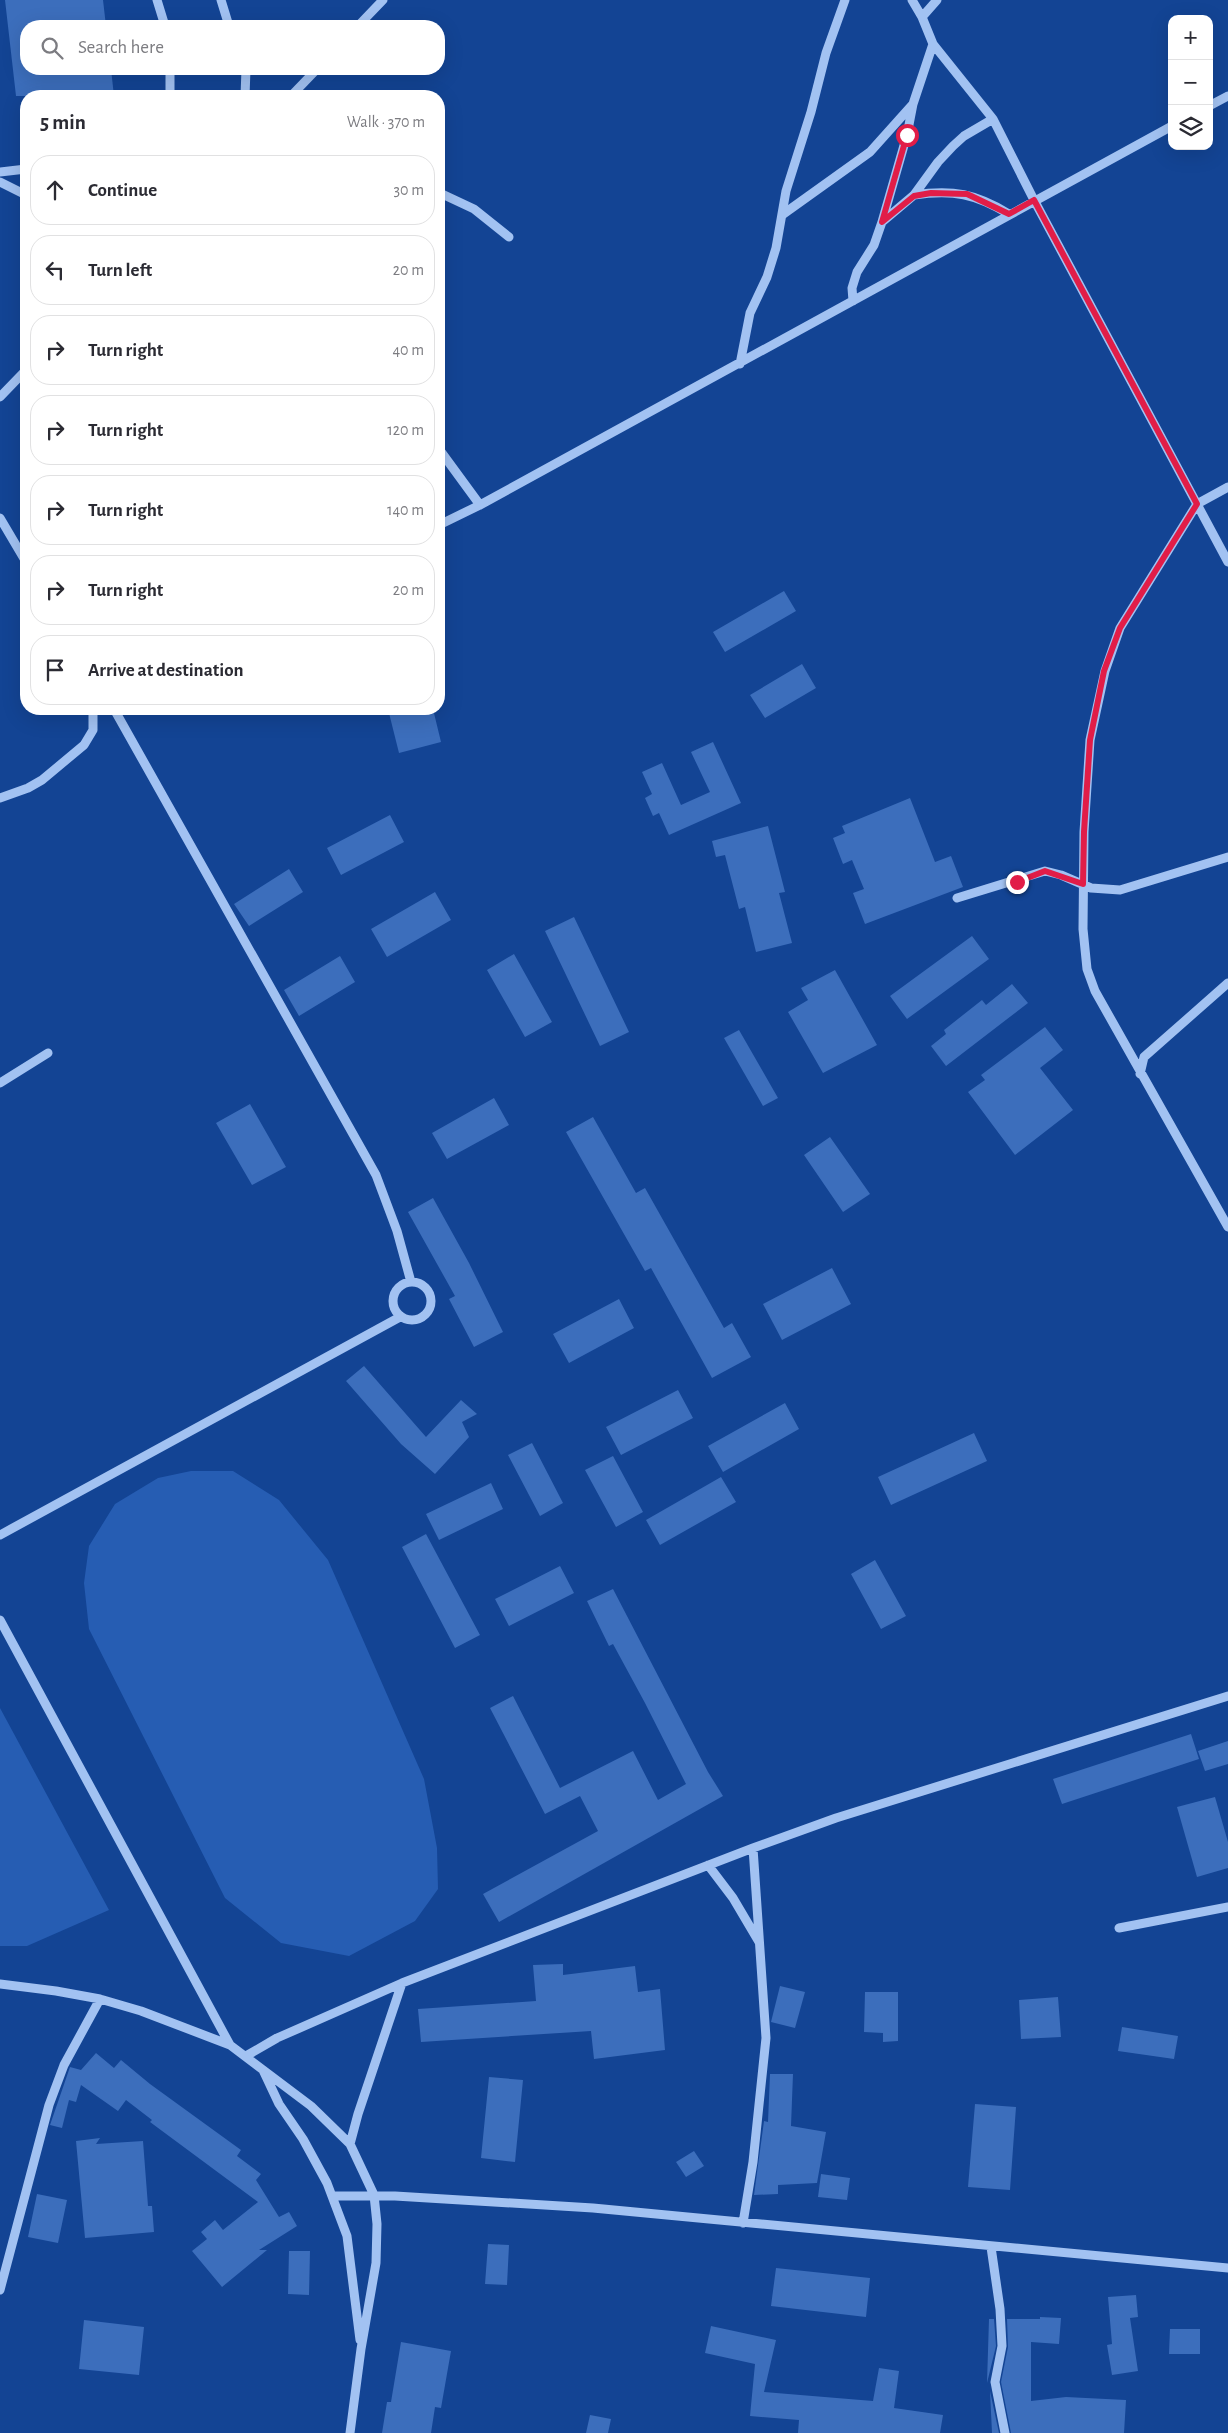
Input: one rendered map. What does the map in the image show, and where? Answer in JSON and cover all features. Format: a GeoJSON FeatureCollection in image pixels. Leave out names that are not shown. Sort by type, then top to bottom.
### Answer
{"type":"FeatureCollection","features":[{"type":"Feature","properties":{"kind":"street"},"geometry":{"type":"LineString","coordinates":[[157,0],[163,20]]}},
{"type":"Feature","properties":{"kind":"street"},"geometry":{"type":"LineString","coordinates":[[221,0],[227,20]]}},
{"type":"Feature","properties":{"kind":"street"},"geometry":{"type":"LineString","coordinates":[[364,20],[383,0]]}},
{"type":"Feature","properties":{"kind":"street"},"geometry":{"type":"LineString","coordinates":[[740,364],[750,314],[774,256],[786,191],[811,112],[826,53],[845,0]]}},
{"type":"Feature","properties":{"kind":"street"},"geometry":{"type":"LineString","coordinates":[[912,0],[922,17],[933,44],[993,119],[1034,200],[1228,562]]}},
{"type":"Feature","properties":{"kind":"street"},"geometry":{"type":"LineString","coordinates":[[922,17],[937,0]]}},
{"type":"Feature","properties":{"kind":"street"},"geometry":{"type":"LineString","coordinates":[[853,301],[852,288],[857,272],[874,245],[882,222],[907,135],[913,104],[933,44]]}},
{"type":"Feature","properties":{"kind":"street"},"geometry":{"type":"LineString","coordinates":[[170,75],[170,90]]}},
{"type":"Feature","properties":{"kind":"street"},"geometry":{"type":"LineString","coordinates":[[245,90],[246,75]]}},
{"type":"Feature","properties":{"kind":"street"},"geometry":{"type":"LineString","coordinates":[[297,90],[311,75]]}},
{"type":"Feature","properties":{"kind":"street"},"geometry":{"type":"LineString","coordinates":[[1211,105],[1228,96]]}},
{"type":"Feature","properties":{"kind":"street"},"geometry":{"type":"LineString","coordinates":[[782,215],[870,152],[913,104]]}},
{"type":"Feature","properties":{"kind":"street"},"geometry":{"type":"LineString","coordinates":[[882,222],[914,196],[938,162],[953,146],[964,136],[993,119]]}},
{"type":"Feature","properties":{"kind":"street"},"geometry":{"type":"LineString","coordinates":[[445,522],[740,364],[1034,200],[1168,128]]}},
{"type":"Feature","properties":{"kind":"street"},"geometry":{"type":"LineString","coordinates":[[0,172],[20,169]]}},
{"type":"Feature","properties":{"kind":"street"},"geometry":{"type":"LineString","coordinates":[[0,182],[20,192]]}},
{"type":"Feature","properties":{"kind":"street"},"geometry":{"type":"LineString","coordinates":[[914,196],[931,193],[967,194],[1009,214]]}},
{"type":"Feature","properties":{"kind":"street"},"geometry":{"type":"LineString","coordinates":[[445,195],[474,209],[509,237]]}},
{"type":"Feature","properties":{"kind":"street"},"geometry":{"type":"LineString","coordinates":[[0,397],[20,376]]}},
{"type":"Feature","properties":{"kind":"street"},"geometry":{"type":"LineString","coordinates":[[445,457],[480,505]]}},
{"type":"Feature","properties":{"kind":"street"},"geometry":{"type":"LineString","coordinates":[[1228,487],[1197,504],[1120,628],[1104,671],[1090,740],[1084,832],[1083,884],[1083,929],[1087,969],[1094,991],[1228,1227]]}},
{"type":"Feature","properties":{"kind":"street"},"geometry":{"type":"LineString","coordinates":[[0,518],[20,552]]}},
{"type":"Feature","properties":{"kind":"street"},"geometry":{"type":"LineString","coordinates":[[0,798],[28,788],[42,780],[84,745],[93,730],[93,715]]}},
{"type":"Feature","properties":{"kind":"street"},"geometry":{"type":"LineString","coordinates":[[117,715],[376,1175],[397,1230],[411,1282]]}},
{"type":"Feature","properties":{"kind":"street"},"geometry":{"type":"LineString","coordinates":[[957,898],[1045,871],[1091,888],[1120,890],[1228,857]]}},
{"type":"Feature","properties":{"kind":"street"},"geometry":{"type":"LineString","coordinates":[[1140,1074],[1144,1056],[1228,982]]}},
{"type":"Feature","properties":{"kind":"street"},"geometry":{"type":"LineString","coordinates":[[0,1083],[48,1053]]}},
{"type":"Feature","properties":{"kind":"street"},"geometry":{"type":"LineString","coordinates":[[411,1282],[426,1288],[432,1303],[429,1311],[416,1320],[400,1317],[394,1310],[392,1300],[395,1291],[402,1285],[411,1282]]}},
{"type":"Feature","properties":{"kind":"street"},"geometry":{"type":"LineString","coordinates":[[0,1535],[400,1317]]}},
{"type":"Feature","properties":{"kind":"street"},"geometry":{"type":"LineString","coordinates":[[0,1620],[230,2045]]}},
{"type":"Feature","properties":{"kind":"street"},"geometry":{"type":"LineString","coordinates":[[246,2056],[277,2038],[402,1983],[753,1848],[836,1818],[1228,1696]]}},
{"type":"Feature","properties":{"kind":"street"},"geometry":{"type":"LineString","coordinates":[[743,2222],[753,2162],[766,2038],[753,1848]]}},
{"type":"Feature","properties":{"kind":"street"},"geometry":{"type":"LineString","coordinates":[[708,1865],[733,1898],[760,1944]]}},
{"type":"Feature","properties":{"kind":"street"},"geometry":{"type":"LineString","coordinates":[[1119,1928],[1228,1906]]}},
{"type":"Feature","properties":{"kind":"street"},"geometry":{"type":"LineString","coordinates":[[350,2144],[358,2114],[402,1983]]}},
{"type":"Feature","properties":{"kind":"street"},"geometry":{"type":"LineString","coordinates":[[0,1984],[56,1990],[100,1999],[142,2011],[230,2045],[262,2067],[311,2106],[350,2144],[374,2195],[376,2263],[361,2349],[350,2433]]}},
{"type":"Feature","properties":{"kind":"street"},"geometry":{"type":"LineString","coordinates":[[0,2290],[49,2105],[64,2065],[100,1999]]}},
{"type":"Feature","properties":{"kind":"street"},"geometry":{"type":"LineString","coordinates":[[262,2067],[279,2104],[303,2139],[332,2196],[347,2236],[361,2349]]}},
{"type":"Feature","properties":{"kind":"street"},"geometry":{"type":"LineString","coordinates":[[332,2196],[374,2195],[593,2208],[1228,2268]]}},
{"type":"Feature","properties":{"kind":"street"},"geometry":{"type":"LineString","coordinates":[[991,2247],[1000,2309],[1002,2346],[995,2382],[1005,2433]]}},
{"type":"Feature","properties":{"kind":"shaded area"},"geometry":{"type":"Polygon","coordinates":[[[191,1471],[233,1471],[279,1500],[328,1560],[424,1779],[437,1848],[438,1889],[415,1921],[349,1956],[281,1943],[225,1898],[89,1629],[84,1583],[89,1546],[115,1504],[158,1478],[191,1471]]]}},
{"type":"Feature","properties":{"kind":"shaded area"},"geometry":{"type":"Polygon","coordinates":[[[0,1708],[109,1910],[27,1946],[0,1946],[0,1708]]]}},
{"type":"Feature","properties":{"kind":"building"},"geometry":{"type":"Polygon","coordinates":[[[5,0],[103,0],[105,20],[20,20],[20,75],[112,75],[113,90],[20,90],[20,96],[16,96],[5,0]]]}},
{"type":"Feature","properties":{"kind":"building"},"geometry":{"type":"Polygon","coordinates":[[[784,591],[796,611],[725,652],[713,632],[784,591]]]}},
{"type":"Feature","properties":{"kind":"building"},"geometry":{"type":"Polygon","coordinates":[[[802,664],[816,688],[765,718],[750,695],[802,664]]]}},
{"type":"Feature","properties":{"kind":"building"},"geometry":{"type":"Polygon","coordinates":[[[390,715],[434,715],[441,742],[399,753],[390,715]]]}},
{"type":"Feature","properties":{"kind":"building"},"geometry":{"type":"Polygon","coordinates":[[[713,742],[741,803],[669,835],[659,813],[653,816],[645,798],[652,794],[642,772],[662,763],[681,805],[710,792],[691,752],[713,742]]]}},
{"type":"Feature","properties":{"kind":"building"},"geometry":{"type":"Polygon","coordinates":[[[910,798],[935,862],[951,856],[963,887],[865,924],[853,893],[864,889],[852,860],[843,864],[833,838],[845,833],[842,826],[910,798]]]}},
{"type":"Feature","properties":{"kind":"building"},"geometry":{"type":"Polygon","coordinates":[[[390,815],[404,842],[341,875],[327,848],[390,815]]]}},
{"type":"Feature","properties":{"kind":"building"},"geometry":{"type":"Polygon","coordinates":[[[768,826],[785,892],[779,893],[792,943],[756,952],[745,907],[739,909],[725,855],[716,857],[712,841],[768,826]]]}},
{"type":"Feature","properties":{"kind":"building"},"geometry":{"type":"Polygon","coordinates":[[[289,869],[303,892],[249,926],[234,904],[289,869]]]}},
{"type":"Feature","properties":{"kind":"building"},"geometry":{"type":"Polygon","coordinates":[[[435,892],[451,920],[387,957],[371,929],[435,892]]]}},
{"type":"Feature","properties":{"kind":"building"},"geometry":{"type":"Polygon","coordinates":[[[574,917],[629,1032],[600,1046],[545,931],[574,917]]]}},
{"type":"Feature","properties":{"kind":"building"},"geometry":{"type":"Polygon","coordinates":[[[972,936],[989,959],[907,1019],[890,996],[972,936]]]}},
{"type":"Feature","properties":{"kind":"building"},"geometry":{"type":"Polygon","coordinates":[[[514,954],[552,1022],[525,1037],[487,970],[514,954]]]}},
{"type":"Feature","properties":{"kind":"building"},"geometry":{"type":"Polygon","coordinates":[[[340,956],[355,982],[299,1016],[284,990],[340,956]]]}},
{"type":"Feature","properties":{"kind":"building"},"geometry":{"type":"Polygon","coordinates":[[[835,970],[877,1045],[823,1073],[788,1012],[808,1000],[801,988],[835,970]]]}},
{"type":"Feature","properties":{"kind":"building"},"geometry":{"type":"Polygon","coordinates":[[[1012,984],[1028,1003],[946,1066],[931,1046],[946,1034],[944,1030],[982,1000],[986,1005],[1012,984]]]}},
{"type":"Feature","properties":{"kind":"building"},"geometry":{"type":"Polygon","coordinates":[[[1045,1027],[1063,1050],[1040,1068],[1073,1110],[1015,1155],[968,1092],[985,1080],[981,1075],[1045,1027]]]}},
{"type":"Feature","properties":{"kind":"building"},"geometry":{"type":"Polygon","coordinates":[[[739,1030],[778,1098],[763,1106],[724,1038],[739,1030]]]}},
{"type":"Feature","properties":{"kind":"building"},"geometry":{"type":"Polygon","coordinates":[[[494,1098],[509,1125],[447,1159],[432,1133],[494,1098]]]}},
{"type":"Feature","properties":{"kind":"building"},"geometry":{"type":"Polygon","coordinates":[[[250,1104],[286,1167],[252,1185],[216,1123],[250,1104]]]}},
{"type":"Feature","properties":{"kind":"building"},"geometry":{"type":"Polygon","coordinates":[[[593,1117],[636,1193],[645,1188],[724,1328],[732,1323],[751,1357],[712,1378],[651,1268],[645,1271],[566,1132],[593,1117]]]}},
{"type":"Feature","properties":{"kind":"building"},"geometry":{"type":"Polygon","coordinates":[[[830,1137],[870,1194],[843,1212],[804,1155],[830,1137]]]}},
{"type":"Feature","properties":{"kind":"building"},"geometry":{"type":"Polygon","coordinates":[[[433,1198],[469,1263],[503,1332],[474,1347],[449,1299],[455,1296],[408,1212],[433,1198]]]}},
{"type":"Feature","properties":{"kind":"building"},"geometry":{"type":"Polygon","coordinates":[[[832,1268],[851,1304],[782,1340],[763,1304],[832,1268]]]}},
{"type":"Feature","properties":{"kind":"building"},"geometry":{"type":"Polygon","coordinates":[[[619,1299],[634,1328],[569,1363],[553,1334],[619,1299]]]}},
{"type":"Feature","properties":{"kind":"building"},"geometry":{"type":"Polygon","coordinates":[[[364,1366],[426,1437],[461,1400],[477,1414],[462,1422],[469,1437],[435,1474],[401,1444],[346,1381],[364,1366]]]}},
{"type":"Feature","properties":{"kind":"building"},"geometry":{"type":"Polygon","coordinates":[[[678,1390],[693,1418],[621,1455],[606,1427],[678,1390]]]}},
{"type":"Feature","properties":{"kind":"building"},"geometry":{"type":"Polygon","coordinates":[[[785,1403],[799,1429],[723,1472],[708,1446],[785,1403]]]}},
{"type":"Feature","properties":{"kind":"building"},"geometry":{"type":"Polygon","coordinates":[[[974,1433],[987,1461],[891,1505],[878,1477],[974,1433]]]}},
{"type":"Feature","properties":{"kind":"building"},"geometry":{"type":"Polygon","coordinates":[[[532,1443],[563,1503],[540,1516],[508,1455],[532,1443]]]}},
{"type":"Feature","properties":{"kind":"building"},"geometry":{"type":"Polygon","coordinates":[[[613,1456],[643,1512],[616,1527],[585,1470],[613,1456]]]}},
{"type":"Feature","properties":{"kind":"building"},"geometry":{"type":"Polygon","coordinates":[[[721,1477],[736,1502],[660,1545],[646,1520],[721,1477]]]}},
{"type":"Feature","properties":{"kind":"building"},"geometry":{"type":"Polygon","coordinates":[[[491,1483],[503,1509],[439,1540],[426,1514],[491,1483]]]}},
{"type":"Feature","properties":{"kind":"building"},"geometry":{"type":"Polygon","coordinates":[[[426,1534],[480,1635],[455,1648],[402,1547],[426,1534]]]}},
{"type":"Feature","properties":{"kind":"building"},"geometry":{"type":"Polygon","coordinates":[[[875,1560],[906,1616],[881,1629],[851,1574],[875,1560]]]}},
{"type":"Feature","properties":{"kind":"building"},"geometry":{"type":"Polygon","coordinates":[[[560,1566],[574,1593],[509,1626],[495,1599],[560,1566]]]}},
{"type":"Feature","properties":{"kind":"building"},"geometry":{"type":"Polygon","coordinates":[[[613,1589],[708,1772],[723,1796],[499,1922],[483,1894],[598,1831],[580,1796],[545,1814],[490,1708],[513,1696],[560,1788],[633,1751],[658,1800],[686,1784],[645,1703],[613,1644],[609,1646],[587,1601],[613,1589]]]}},
{"type":"Feature","properties":{"kind":"building"},"geometry":{"type":"Polygon","coordinates":[[[1191,1734],[1199,1759],[1062,1804],[1053,1779],[1191,1734]]]}},
{"type":"Feature","properties":{"kind":"building"},"geometry":{"type":"Polygon","coordinates":[[[1228,1741],[1228,1764],[1205,1771],[1198,1751],[1228,1741]]]}},
{"type":"Feature","properties":{"kind":"building"},"geometry":{"type":"Polygon","coordinates":[[[1215,1797],[1228,1842],[1228,1868],[1197,1877],[1177,1807],[1215,1797]]]}},
{"type":"Feature","properties":{"kind":"building"},"geometry":{"type":"Polygon","coordinates":[[[563,1964],[563,1975],[635,1966],[638,1992],[660,1989],[665,2050],[594,2059],[591,2031],[421,2042],[418,2009],[536,2001],[533,1965],[563,1964]]]}},
{"type":"Feature","properties":{"kind":"building"},"geometry":{"type":"Polygon","coordinates":[[[780,1986],[805,1992],[795,2028],[771,2022],[780,1986]]]}},
{"type":"Feature","properties":{"kind":"building"},"geometry":{"type":"Polygon","coordinates":[[[865,1992],[898,1992],[898,2041],[883,2042],[883,2033],[864,2032],[865,1992]]]}},
{"type":"Feature","properties":{"kind":"building"},"geometry":{"type":"Polygon","coordinates":[[[1058,1997],[1061,2037],[1021,2039],[1019,2000],[1058,1997]]]}},
{"type":"Feature","properties":{"kind":"building"},"geometry":{"type":"Polygon","coordinates":[[[1122,2027],[1178,2036],[1174,2059],[1118,2051],[1122,2027]]]}},
{"type":"Feature","properties":{"kind":"building"},"geometry":{"type":"Polygon","coordinates":[[[96,2053],[114,2068],[121,2060],[150,2084],[241,2150],[237,2156],[261,2174],[256,2180],[279,2217],[289,2212],[297,2226],[259,2250],[267,2250],[222,2287],[192,2251],[207,2239],[201,2232],[215,2220],[223,2230],[258,2202],[150,2122],[152,2120],[126,2100],[118,2111],[81,2085],[76,2102],[69,2100],[62,2128],[50,2125],[70,2067],[81,2070],[96,2053]]]}},
{"type":"Feature","properties":{"kind":"building"},"geometry":{"type":"Polygon","coordinates":[[[770,2074],[793,2074],[791,2126],[826,2132],[817,2183],[778,2185],[778,2194],[754,2195],[764,2121],[768,2122],[770,2074]]]}},
{"type":"Feature","properties":{"kind":"building"},"geometry":{"type":"Polygon","coordinates":[[[489,2077],[523,2080],[515,2162],[481,2158],[489,2077]]]}},
{"type":"Feature","properties":{"kind":"building"},"geometry":{"type":"Polygon","coordinates":[[[975,2104],[1016,2107],[1010,2190],[968,2187],[975,2104]]]}},
{"type":"Feature","properties":{"kind":"building"},"geometry":{"type":"Polygon","coordinates":[[[100,2138],[96,2144],[143,2141],[148,2206],[152,2206],[154,2232],[85,2238],[76,2141],[100,2138]]]}},
{"type":"Feature","properties":{"kind":"building"},"geometry":{"type":"Polygon","coordinates":[[[694,2151],[704,2166],[686,2177],[676,2162],[694,2151]]]}},
{"type":"Feature","properties":{"kind":"building"},"geometry":{"type":"Polygon","coordinates":[[[821,2174],[850,2178],[847,2200],[818,2197],[821,2174]]]}},
{"type":"Feature","properties":{"kind":"building"},"geometry":{"type":"Polygon","coordinates":[[[37,2194],[67,2200],[58,2243],[28,2237],[37,2194]]]}},
{"type":"Feature","properties":{"kind":"building"},"geometry":{"type":"Polygon","coordinates":[[[488,2244],[509,2245],[507,2285],[485,2284],[488,2244]]]}},
{"type":"Feature","properties":{"kind":"building"},"geometry":{"type":"Polygon","coordinates":[[[289,2251],[310,2251],[309,2295],[288,2294],[289,2251]]]}},
{"type":"Feature","properties":{"kind":"building"},"geometry":{"type":"Polygon","coordinates":[[[776,2268],[870,2278],[866,2317],[771,2306],[776,2268]]]}},
{"type":"Feature","properties":{"kind":"building"},"geometry":{"type":"Polygon","coordinates":[[[1136,2295],[1138,2317],[1130,2318],[1138,2371],[1112,2375],[1107,2345],[1112,2344],[1108,2297],[1136,2295]]]}},
{"type":"Feature","properties":{"kind":"building"},"geometry":{"type":"Polygon","coordinates":[[[1040,2317],[1061,2318],[1059,2344],[1031,2342],[1031,2401],[1066,2397],[1126,2400],[1124,2433],[1011,2433],[1001,2382],[1008,2347],[1007,2319],[1040,2319],[1040,2317]]]}},
{"type":"Feature","properties":{"kind":"building"},"geometry":{"type":"Polygon","coordinates":[[[989,2319],[994,2319],[996,2346],[987,2383],[989,2319]]]}},
{"type":"Feature","properties":{"kind":"building"},"geometry":{"type":"Polygon","coordinates":[[[84,2320],[144,2327],[139,2375],[79,2369],[84,2320]]]}},
{"type":"Feature","properties":{"kind":"building"},"geometry":{"type":"Polygon","coordinates":[[[711,2326],[776,2340],[764,2392],[873,2401],[879,2368],[899,2371],[894,2408],[943,2415],[940,2433],[798,2433],[799,2420],[750,2416],[755,2364],[705,2353],[711,2326]]]}},
{"type":"Feature","properties":{"kind":"building"},"geometry":{"type":"Polygon","coordinates":[[[1170,2329],[1200,2329],[1200,2354],[1169,2354],[1170,2329]]]}},
{"type":"Feature","properties":{"kind":"building"},"geometry":{"type":"Polygon","coordinates":[[[401,2342],[451,2351],[441,2408],[435,2407],[431,2433],[382,2433],[387,2402],[391,2402],[401,2342]]]}},
{"type":"Feature","properties":{"kind":"building"},"geometry":{"type":"Polygon","coordinates":[[[990,2391],[999,2433],[992,2433],[990,2391]]]}},
{"type":"Feature","properties":{"kind":"building"},"geometry":{"type":"Polygon","coordinates":[[[590,2415],[611,2419],[608,2433],[586,2433],[590,2415]]]}},
{"type":"Feature","properties":{"kind":"route"},"geometry":{"type":"LineString","coordinates":[[907,135],[882,222],[914,196],[931,193],[967,194],[998,207],[1009,214],[1034,200],[1197,504],[1149,578],[1120,628],[1104,671],[1090,740],[1084,832],[1083,884],[1045,871],[1017,882]]}}]}
